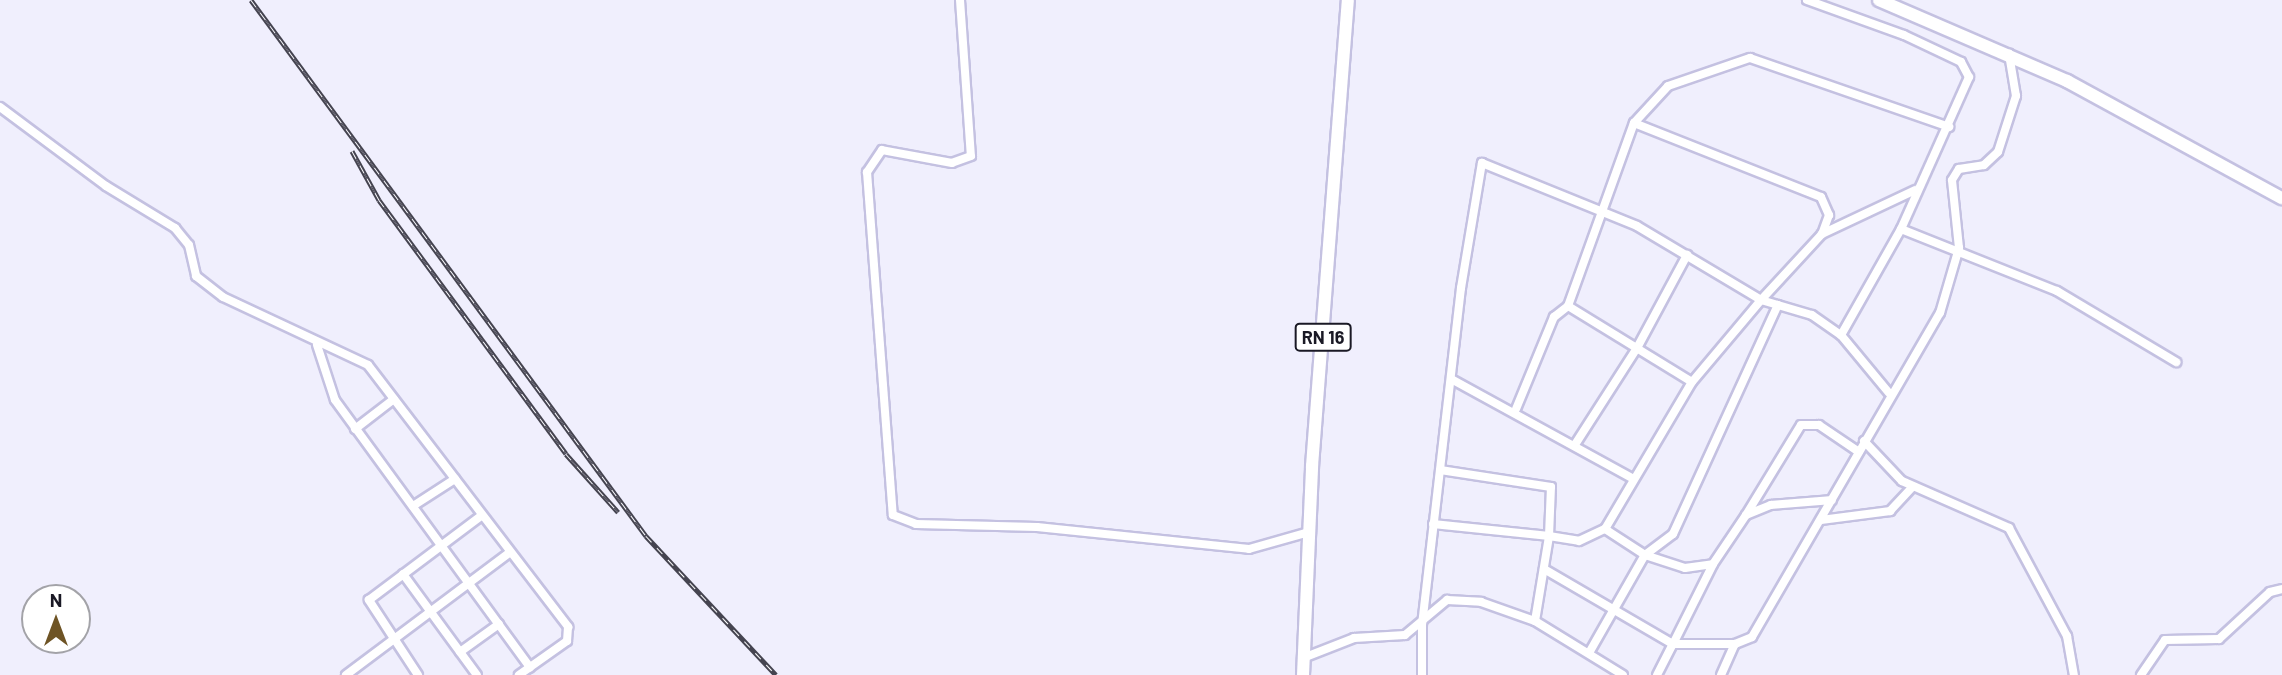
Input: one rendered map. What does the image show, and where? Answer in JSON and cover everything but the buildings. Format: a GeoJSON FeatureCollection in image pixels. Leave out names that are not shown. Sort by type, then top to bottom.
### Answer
{"type":"FeatureCollection","features":[{"type":"Feature","properties":{"kind":"main road","name":"RN 16"},"geometry":{"type":"LineString","coordinates":[[1303,675],[1309,532],[1348,0]]}},
{"type":"Feature","properties":{"kind":"main road"},"geometry":{"type":"LineString","coordinates":[[1879,0],[2008,52],[2282,198]]}},
{"type":"Feature","properties":{"kind":"street"},"geometry":{"type":"LineString","coordinates":[[960,0],[971,156],[952,163],[883,150],[867,172],[893,515],[916,524],[1037,527],[1249,549],[1309,532]]}},
{"type":"Feature","properties":{"kind":"street"},"geometry":{"type":"LineString","coordinates":[[1807,0],[1961,62],[1969,77],[1949,127],[1915,190],[1901,229],[1841,335]]}},
{"type":"Feature","properties":{"kind":"street"},"geometry":{"type":"LineString","coordinates":[[1544,569],[1611,611],[1674,643],[1735,644],[1752,637],[1821,520],[1889,393],[1940,313],[1959,248],[1952,180],[1959,169],[1984,165],[1998,152],[2016,96],[2008,52]]}},
{"type":"Feature","properties":{"kind":"street"},"geometry":{"type":"LineString","coordinates":[[1516,409],[1555,317],[1568,306],[1605,215],[1634,124],[1668,86],[1750,58],[1949,127]]}},
{"type":"Feature","properties":{"kind":"street"},"geometry":{"type":"LineString","coordinates":[[0,107],[106,186],[175,228],[189,245],[196,276],[223,297],[317,345],[368,365],[570,635],[519,675]]}},
{"type":"Feature","properties":{"kind":"street"},"geometry":{"type":"LineString","coordinates":[[1634,124],[1821,197],[1829,215],[1822,234]]}},
{"type":"Feature","properties":{"kind":"street"},"geometry":{"type":"LineString","coordinates":[[1422,675],[1422,625],[1433,524],[1482,163],[1605,215],[1687,255],[1761,300],[1812,315],[1841,335],[1889,393]]}},
{"type":"Feature","properties":{"kind":"street"},"geometry":{"type":"LineString","coordinates":[[1433,524],[1579,541],[1605,529],[1692,382],[1761,300],[1822,234],[1915,190]]}},
{"type":"Feature","properties":{"kind":"street"},"geometry":{"type":"LineString","coordinates":[[1901,229],[1959,248],[2057,291],[2176,362]]}},
{"type":"Feature","properties":{"kind":"street"},"geometry":{"type":"LineString","coordinates":[[1576,443],[1637,348],[1687,255]]}},
{"type":"Feature","properties":{"kind":"street"},"geometry":{"type":"LineString","coordinates":[[1589,653],[1645,555],[1674,534],[1779,305]]}},
{"type":"Feature","properties":{"kind":"street"},"geometry":{"type":"LineString","coordinates":[[1568,306],[1692,382]]}},
{"type":"Feature","properties":{"kind":"street"},"geometry":{"type":"LineString","coordinates":[[317,345],[330,393],[470,581],[530,667]]}},
{"type":"Feature","properties":{"kind":"street"},"geometry":{"type":"LineString","coordinates":[[1453,380],[1516,409],[1634,479]]}},
{"type":"Feature","properties":{"kind":"street"},"geometry":{"type":"LineString","coordinates":[[355,429],[394,399]]}},
{"type":"Feature","properties":{"kind":"street"},"geometry":{"type":"LineString","coordinates":[[1657,675],[1713,564],[1801,425],[1819,425],[1859,452]]}},
{"type":"Feature","properties":{"kind":"street"},"geometry":{"type":"LineString","coordinates":[[1864,441],[1888,472],[1912,486],[2009,528],[2067,636],[2074,675]]}},
{"type":"Feature","properties":{"kind":"street"},"geometry":{"type":"LineString","coordinates":[[1440,470],[1551,487],[1549,536],[1535,621]]}},
{"type":"Feature","properties":{"kind":"street"},"geometry":{"type":"LineString","coordinates":[[413,506],[454,479]]}},
{"type":"Feature","properties":{"kind":"street"},"geometry":{"type":"LineString","coordinates":[[1821,520],[1890,511],[1912,486]]}},
{"type":"Feature","properties":{"kind":"street"},"geometry":{"type":"LineString","coordinates":[[1746,515],[1771,505],[1832,500]]}},
{"type":"Feature","properties":{"kind":"street"},"geometry":{"type":"LineString","coordinates":[[418,675],[390,639],[369,600],[481,516]]}},
{"type":"Feature","properties":{"kind":"street"},"geometry":{"type":"LineString","coordinates":[[1605,529],[1645,555],[1685,568],[1713,564]]}},
{"type":"Feature","properties":{"kind":"street"},"geometry":{"type":"LineString","coordinates":[[346,675],[358,671],[390,639],[509,553]]}},
{"type":"Feature","properties":{"kind":"street"},"geometry":{"type":"LineString","coordinates":[[403,574],[477,675]]}},
{"type":"Feature","properties":{"kind":"street"},"geometry":{"type":"LineString","coordinates":[[2141,675],[2165,640],[2219,639],[2270,592],[2282,589]]}},
{"type":"Feature","properties":{"kind":"street"},"geometry":{"type":"LineString","coordinates":[[1303,658],[1336,642],[1384,640],[1422,625],[1436,604],[1447,600],[1481,602],[1535,621],[1623,675]]}},
{"type":"Feature","properties":{"kind":"street"},"geometry":{"type":"LineString","coordinates":[[460,652],[499,624]]}},
{"type":"Feature","properties":{"kind":"street"},"geometry":{"type":"LineString","coordinates":[[1721,675],[1735,644]]}},
{"type":"Feature","properties":{"kind":"railway"},"geometry":{"type":"LineString","coordinates":[[251,0],[646,536],[776,675]]}},
{"type":"Feature","properties":{"kind":"railway"},"geometry":{"type":"LineString","coordinates":[[352,151],[379,200],[566,454],[618,512]]}}]}
